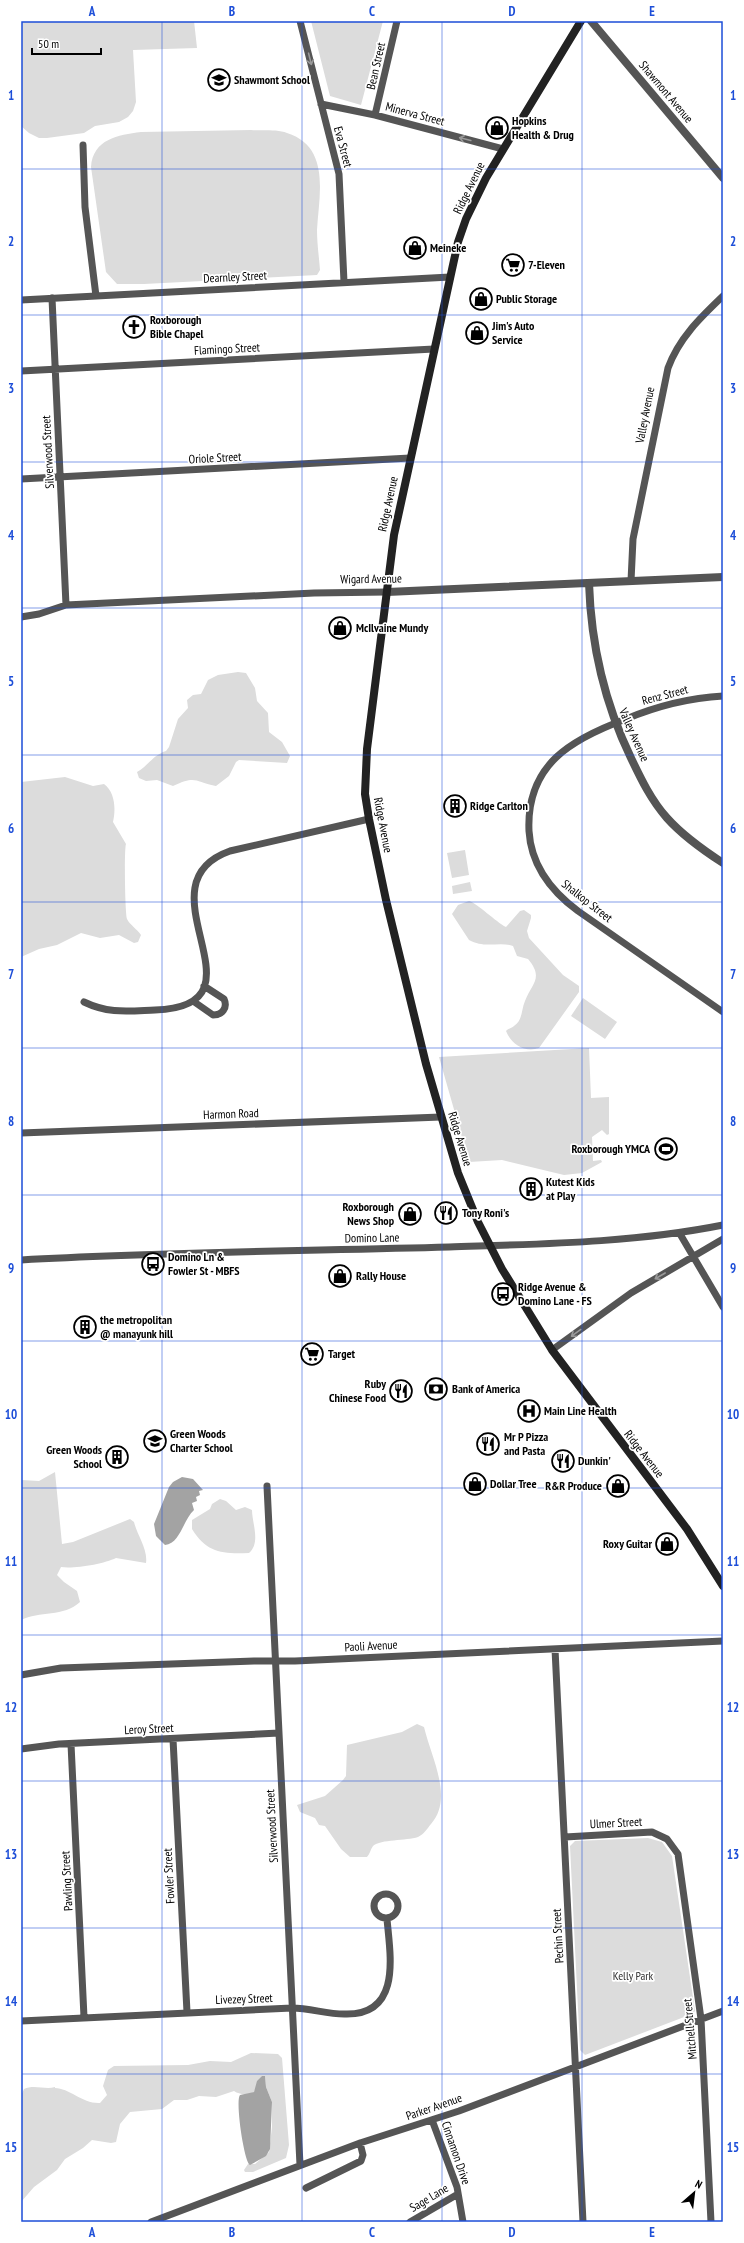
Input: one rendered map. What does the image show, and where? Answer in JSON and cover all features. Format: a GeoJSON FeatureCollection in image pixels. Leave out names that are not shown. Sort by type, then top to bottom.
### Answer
{"type":"FeatureCollection","features":[{"type":"Feature","properties":{"kind":"main road","name":"Ridge Avenue"},"geometry":{"type":"LineString","coordinates":[[581,21],[503,149],[466,219],[450,277],[394,535],[366,762],[365,794],[369,819],[401,964],[441,1116],[463,1188],[489,1245],[552,1350],[684,1525],[723,1586]]}},
{"type":"Feature","properties":{"kind":"street","name":"Eva Street"},"geometry":{"type":"LineString","coordinates":[[300,21],[340,181],[344,282]]}},
{"type":"Feature","properties":{"kind":"street","name":"Bean Street"},"geometry":{"type":"LineString","coordinates":[[375,115],[397,21]]}},
{"type":"Feature","properties":{"kind":"street","name":"Shawmont Avenue"},"geometry":{"type":"LineString","coordinates":[[591,21],[723,178]]}},
{"type":"Feature","properties":{"kind":"street","name":"Minerva Street"},"geometry":{"type":"LineString","coordinates":[[321,104],[375,115],[503,149]]}},
{"type":"Feature","properties":{"kind":"street"},"geometry":{"type":"LineString","coordinates":[[83,145],[85,213],[96,296]]}},
{"type":"Feature","properties":{"kind":"street","name":"Dearnley Street"},"geometry":{"type":"LineString","coordinates":[[21,300],[450,277]]}},
{"type":"Feature","properties":{"kind":"street","name":"Valley Avenue"},"geometry":{"type":"LineString","coordinates":[[631,581],[633,539],[668,368],[675,350],[685,334],[723,296]]}},
{"type":"Feature","properties":{"kind":"street","name":"Silverwood Street"},"geometry":{"type":"LineString","coordinates":[[52,298],[66,604]]}},
{"type":"Feature","properties":{"kind":"street","name":"Flamingo Street"},"geometry":{"type":"LineString","coordinates":[[21,372],[434,349]]}},
{"type":"Feature","properties":{"kind":"street","name":"Oriole Street"},"geometry":{"type":"LineString","coordinates":[[21,479],[410,458]]}},
{"type":"Feature","properties":{"kind":"street","name":"Wigard Avenue"},"geometry":{"type":"LineString","coordinates":[[21,617],[39,614],[66,604],[723,577]]}},
{"type":"Feature","properties":{"kind":"street","name":"Valley Avenue"},"geometry":{"type":"LineString","coordinates":[[589,583],[595,654],[602,683],[615,723],[644,786],[658,808],[684,835],[723,863]]}},
{"type":"Feature","properties":{"kind":"street","name":"Renz Street"},"geometry":{"type":"LineString","coordinates":[[615,723],[670,704],[723,696]]}},
{"type":"Feature","properties":{"kind":"street","name":"Shalkop Street"},"geometry":{"type":"LineString","coordinates":[[615,723],[572,743],[556,757],[542,776],[534,796],[529,822],[535,859],[548,883],[568,904],[723,1012]]}},
{"type":"Feature","properties":{"kind":"street"},"geometry":{"type":"LineString","coordinates":[[84,1002],[112,1012],[168,1010],[184,1006],[193,1001],[204,986],[207,966],[195,914],[193,898],[196,882],[210,862],[230,851],[369,819]]}},
{"type":"Feature","properties":{"kind":"street"},"geometry":{"type":"LineString","coordinates":[[193,1001],[213,1015],[220,1014],[223,1011],[226,1003],[224,999],[204,986]]}},
{"type":"Feature","properties":{"kind":"street","name":"Harmon Road"},"geometry":{"type":"LineString","coordinates":[[21,1133],[441,1116]]}},
{"type":"Feature","properties":{"kind":"street","name":"Domino Lane"},"geometry":{"type":"LineString","coordinates":[[21,1260],[261,1250],[354,1250],[626,1239],[680,1234],[723,1225]]}},
{"type":"Feature","properties":{"kind":"street"},"geometry":{"type":"LineString","coordinates":[[680,1234],[723,1307]]}},
{"type":"Feature","properties":{"kind":"street"},"geometry":{"type":"LineString","coordinates":[[552,1350],[631,1293],[723,1239]]}},
{"type":"Feature","properties":{"kind":"street","name":"Silverwood Street"},"geometry":{"type":"LineString","coordinates":[[267,1486],[300,2165]]}},
{"type":"Feature","properties":{"kind":"street","name":"Paoli Avenue"},"geometry":{"type":"LineString","coordinates":[[21,1675],[61,1668],[276,1661],[723,1641]]}},
{"type":"Feature","properties":{"kind":"street","name":"Pechin Street"},"geometry":{"type":"LineString","coordinates":[[555,1649],[583,2222]]}},
{"type":"Feature","properties":{"kind":"street","name":"Leroy Street"},"geometry":{"type":"LineString","coordinates":[[21,1749],[34,1746],[279,1733]]}},
{"type":"Feature","properties":{"kind":"street","name":"Fowler Street"},"geometry":{"type":"LineString","coordinates":[[173,1739],[187,2012]]}},
{"type":"Feature","properties":{"kind":"street","name":"Pawling Street"},"geometry":{"type":"LineString","coordinates":[[71,1744],[84,2018]]}},
{"type":"Feature","properties":{"kind":"street","name":"Ulmer Street"},"geometry":{"type":"LineString","coordinates":[[564,1837],[646,1832],[658,1834],[667,1839]]}},
{"type":"Feature","properties":{"kind":"street","name":"Mitchell Street"},"geometry":{"type":"LineString","coordinates":[[667,1839],[675,1848],[679,1860],[701,2019],[711,2222]]}},
{"type":"Feature","properties":{"kind":"street","name":"Livezey Street"},"geometry":{"type":"LineString","coordinates":[[21,2021],[292,2008],[307,2008],[349,2014],[362,2012],[378,2002],[387,1990],[390,1976],[387,1919]]}},
{"type":"Feature","properties":{"kind":"street","name":"Parker Avenue"},"geometry":{"type":"LineString","coordinates":[[151,2222],[300,2165],[360,2143],[432,2120],[723,2011]]}},
{"type":"Feature","properties":{"kind":"street","name":"Cinnamon Drive"},"geometry":{"type":"LineString","coordinates":[[432,2120],[458,2194],[462,2222]]}},
{"type":"Feature","properties":{"kind":"street"},"geometry":{"type":"LineString","coordinates":[[306,2188],[314,2183],[345,2171],[361,2161],[363,2155],[360,2143]]}},
{"type":"Feature","properties":{"kind":"street","name":"Sage Lane"},"geometry":{"type":"LineString","coordinates":[[410,2222],[458,2194]]}},
{"type":"Feature","properties":{"kind":"green space"},"geometry":{"type":"Polygon","coordinates":[[[21,21],[194,21],[197,48],[133,50],[136,102],[133,111],[128,117],[119,122],[95,126],[84,133],[39,138],[29,133],[21,126],[21,21]]]}},
{"type":"Feature","properties":{"kind":"green space"},"geometry":{"type":"Polygon","coordinates":[[[311,21],[383,21],[361,105],[330,96],[311,21]]]}},
{"type":"Feature","properties":{"kind":"green space"},"geometry":{"type":"Polygon","coordinates":[[[251,130],[287,133],[301,140],[311,149],[319,174],[320,188],[317,230],[320,270],[317,275],[144,284],[117,284],[106,272],[91,167],[96,150],[108,140],[141,132],[251,130]]]}},
{"type":"Feature","properties":{"kind":"green space"},"geometry":{"type":"Polygon","coordinates":[[[238,672],[246,673],[255,688],[257,701],[268,713],[269,732],[282,742],[290,756],[287,763],[239,760],[236,762],[229,776],[216,786],[191,780],[173,786],[157,780],[146,781],[139,778],[137,772],[158,755],[166,751],[169,747],[178,719],[188,708],[187,700],[193,695],[201,694],[208,680],[218,675],[238,672]]]}},
{"type":"Feature","properties":{"kind":"green space"},"geometry":{"type":"Polygon","coordinates":[[[65,777],[93,786],[104,784],[110,791],[114,801],[113,822],[126,844],[125,882],[127,919],[141,935],[138,942],[134,943],[119,935],[100,938],[81,933],[57,945],[39,949],[21,957],[21,782],[65,777]]]}},
{"type":"Feature","properties":{"kind":"green space"},"geometry":{"type":"Polygon","coordinates":[[[465,850],[469,875],[452,878],[447,853],[465,850]]]}},
{"type":"Feature","properties":{"kind":"green space"},"geometry":{"type":"Polygon","coordinates":[[[470,882],[472,891],[453,894],[452,886],[470,882]]]}},
{"type":"Feature","properties":{"kind":"green space"},"geometry":{"type":"Polygon","coordinates":[[[469,901],[477,905],[506,927],[520,911],[524,910],[531,915],[527,931],[529,938],[563,975],[579,986],[579,992],[539,1048],[529,1049],[519,1046],[511,1040],[506,1031],[519,1021],[525,1001],[535,980],[536,976],[533,966],[528,959],[517,956],[513,946],[502,944],[486,945],[469,940],[452,914],[458,905],[469,901]]]}},
{"type":"Feature","properties":{"kind":"green space"},"geometry":{"type":"Polygon","coordinates":[[[583,998],[617,1022],[605,1039],[571,1016],[583,998]]]}},
{"type":"Feature","properties":{"kind":"green space"},"geometry":{"type":"Polygon","coordinates":[[[589,1048],[591,1098],[609,1097],[609,1134],[607,1135],[602,1130],[592,1137],[593,1161],[601,1160],[602,1162],[582,1173],[564,1175],[502,1160],[469,1162],[439,1057],[589,1048]]]}},
{"type":"Feature","properties":{"kind":"green space"},"geometry":{"type":"Polygon","coordinates":[[[55,1472],[62,1544],[73,1542],[130,1519],[134,1522],[144,1547],[146,1563],[116,1558],[89,1566],[61,1567],[57,1575],[77,1591],[80,1602],[67,1610],[28,1617],[21,1620],[21,1480],[39,1481],[55,1472]]]}},
{"type":"Feature","properties":{"kind":"green space"},"geometry":{"type":"Polygon","coordinates":[[[220,1499],[226,1501],[236,1510],[245,1507],[252,1510],[255,1544],[249,1553],[231,1553],[216,1550],[203,1543],[192,1529],[192,1520],[210,1509],[212,1504],[220,1499]]]}},
{"type":"Feature","properties":{"kind":"green space"},"geometry":{"type":"Polygon","coordinates":[[[417,1724],[424,1727],[439,1777],[441,1802],[438,1814],[427,1830],[418,1837],[382,1842],[373,1846],[367,1857],[350,1857],[341,1849],[325,1826],[319,1825],[315,1818],[300,1812],[297,1805],[325,1796],[343,1780],[346,1776],[347,1745],[402,1732],[417,1724]]]}},
{"type":"Feature","properties":{"kind":"green space","name":"Kelly Park"},"geometry":{"type":"Polygon","coordinates":[[[648,1838],[662,1842],[672,1856],[695,2011],[692,2014],[585,2055],[580,2050],[570,1846],[575,1841],[648,1838]]]}},
{"type":"Feature","properties":{"kind":"green space"},"geometry":{"type":"Polygon","coordinates":[[[251,2053],[278,2054],[282,2058],[289,2145],[286,2158],[253,2172],[245,2172],[244,2170],[248,2164],[255,2164],[269,2152],[272,2127],[272,2102],[266,2087],[265,2076],[262,2076],[254,2092],[251,2093],[241,2094],[234,2091],[216,2097],[199,2096],[187,2100],[174,2100],[162,2109],[130,2112],[120,2124],[116,2142],[111,2143],[92,2140],[83,2148],[65,2159],[57,2170],[34,2187],[21,2202],[21,2096],[24,2089],[32,2087],[55,2087],[66,2090],[82,2099],[94,2103],[100,2103],[107,2095],[103,2086],[108,2070],[114,2066],[188,2065],[210,2061],[231,2062],[251,2053]]]}},
{"type":"Feature","properties":{"kind":"shaded area"},"geometry":{"type":"Polygon","coordinates":[[[182,1477],[193,1479],[203,1490],[199,1491],[200,1495],[196,1497],[197,1501],[192,1503],[194,1510],[190,1514],[178,1536],[170,1544],[165,1545],[156,1536],[154,1524],[169,1487],[173,1482],[182,1477]]]}},
{"type":"Feature","properties":{"kind":"shaded area"},"geometry":{"type":"Polygon","coordinates":[[[262,2076],[265,2076],[266,2087],[272,2102],[270,2149],[266,2156],[250,2165],[245,2154],[239,2119],[239,2099],[240,2095],[254,2092],[257,2081],[262,2076]]]}},
{"type":"Feature","properties":{"kind":"place","name":"Shawmont School"},"geometry":{"type":"Point","coordinates":[219,80]}},
{"type":"Feature","properties":{"kind":"place","name":"Hopkins Health & Drug"},"geometry":{"type":"Point","coordinates":[497,128]}},
{"type":"Feature","properties":{"kind":"place","name":"Meineke"},"geometry":{"type":"Point","coordinates":[415,248]}},
{"type":"Feature","properties":{"kind":"place","name":"7-Eleven"},"geometry":{"type":"Point","coordinates":[513,265]}},
{"type":"Feature","properties":{"kind":"place","name":"Public Storage"},"geometry":{"type":"Point","coordinates":[481,299]}},
{"type":"Feature","properties":{"kind":"place","name":"Roxborough Bible Chapel"},"geometry":{"type":"Point","coordinates":[134,327]}},
{"type":"Feature","properties":{"kind":"place","name":"Jim's Auto Service"},"geometry":{"type":"Point","coordinates":[477,333]}},
{"type":"Feature","properties":{"kind":"place","name":"McIlvaine Mundy"},"geometry":{"type":"Point","coordinates":[340,628]}},
{"type":"Feature","properties":{"kind":"place","name":"Ridge Carlton"},"geometry":{"type":"Point","coordinates":[455,806]}},
{"type":"Feature","properties":{"kind":"place","name":"Roxborough YMCA"},"geometry":{"type":"Point","coordinates":[666,1149]}},
{"type":"Feature","properties":{"kind":"place","name":"Kutest Kids at Play"},"geometry":{"type":"Point","coordinates":[531,1189]}},
{"type":"Feature","properties":{"kind":"place","name":"Tony Roni's"},"geometry":{"type":"Point","coordinates":[446,1213]}},
{"type":"Feature","properties":{"kind":"place","name":"Roxborough News Shop"},"geometry":{"type":"Point","coordinates":[410,1214]}},
{"type":"Feature","properties":{"kind":"place","name":"Domino Ln & Fowler St - MBFS"},"geometry":{"type":"Point","coordinates":[153,1264]}},
{"type":"Feature","properties":{"kind":"place","name":"Rally House"},"geometry":{"type":"Point","coordinates":[340,1276]}},
{"type":"Feature","properties":{"kind":"place","name":"Ridge Avenue & Domino Lane - FS"},"geometry":{"type":"Point","coordinates":[503,1294]}},
{"type":"Feature","properties":{"kind":"place","name":"the metropolitan @ manayunk hill"},"geometry":{"type":"Point","coordinates":[85,1327]}},
{"type":"Feature","properties":{"kind":"place","name":"Target"},"geometry":{"type":"Point","coordinates":[312,1354]}},
{"type":"Feature","properties":{"kind":"place","name":"Bank of America"},"geometry":{"type":"Point","coordinates":[436,1389]}},
{"type":"Feature","properties":{"kind":"place","name":"Ruby Chinese Food"},"geometry":{"type":"Point","coordinates":[401,1391]}},
{"type":"Feature","properties":{"kind":"place","name":"Main Line Health"},"geometry":{"type":"Point","coordinates":[529,1411]}},
{"type":"Feature","properties":{"kind":"place","name":"Green Woods Charter School"},"geometry":{"type":"Point","coordinates":[155,1441]}},
{"type":"Feature","properties":{"kind":"place","name":"Mr P Pizza and Pasta"},"geometry":{"type":"Point","coordinates":[488,1444]}},
{"type":"Feature","properties":{"kind":"place","name":"Green Woods School"},"geometry":{"type":"Point","coordinates":[117,1457]}},
{"type":"Feature","properties":{"kind":"place","name":"Dunkin'"},"geometry":{"type":"Point","coordinates":[563,1461]}},
{"type":"Feature","properties":{"kind":"place","name":"Dollar Tree"},"geometry":{"type":"Point","coordinates":[475,1484]}},
{"type":"Feature","properties":{"kind":"place","name":"R&R Produce"},"geometry":{"type":"Point","coordinates":[618,1486]}},
{"type":"Feature","properties":{"kind":"place","name":"Roxy Guitar"},"geometry":{"type":"Point","coordinates":[667,1544]}}]}
